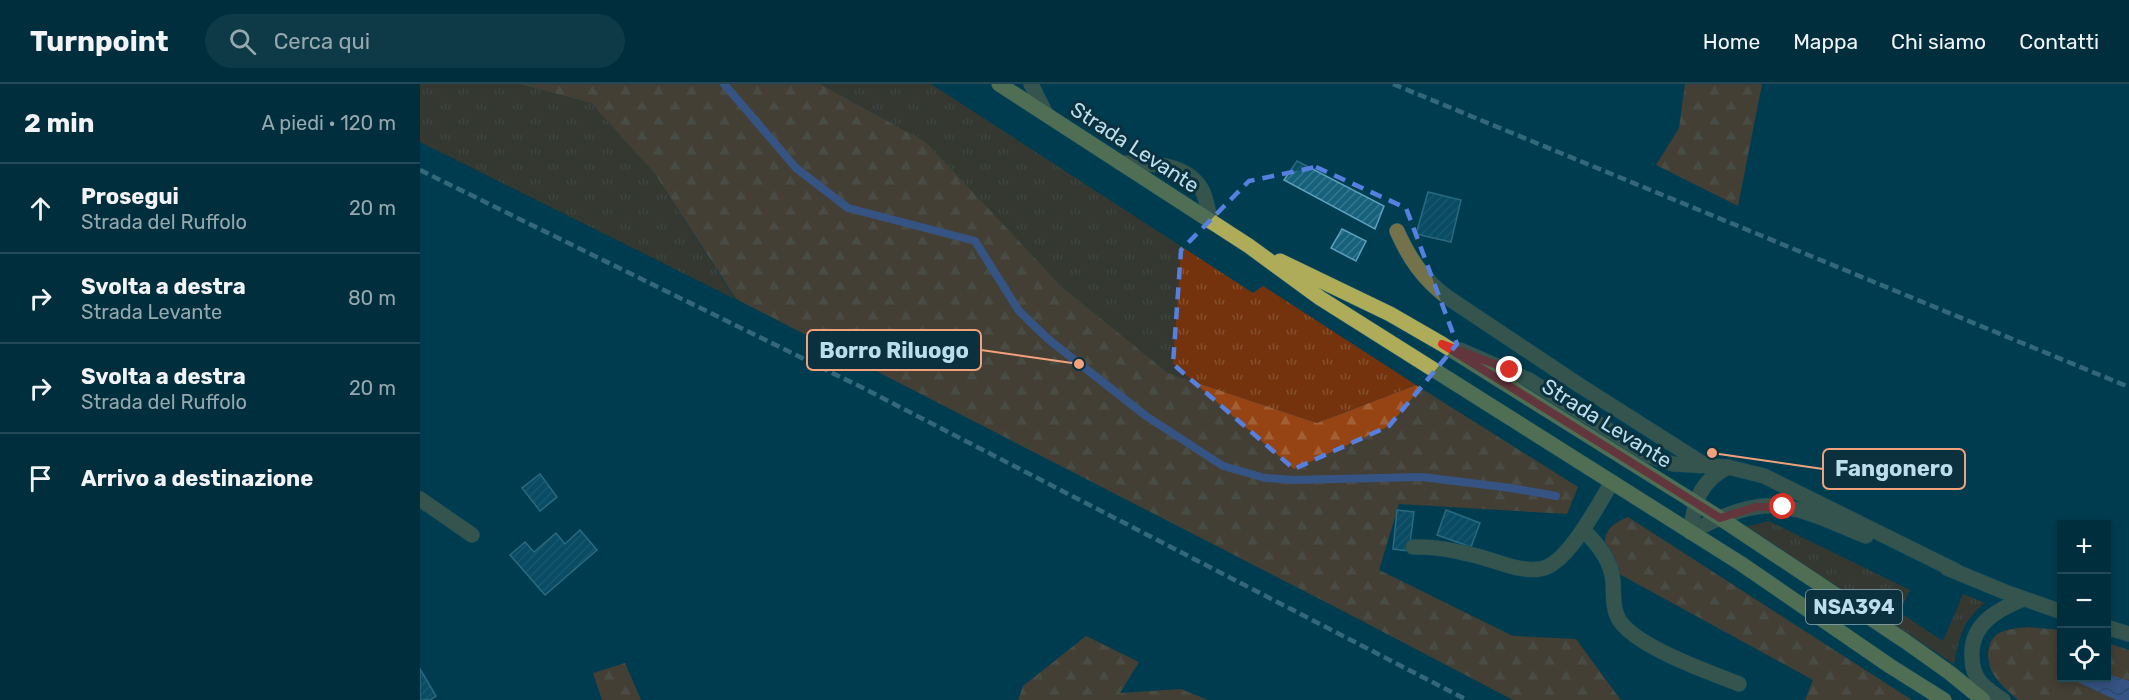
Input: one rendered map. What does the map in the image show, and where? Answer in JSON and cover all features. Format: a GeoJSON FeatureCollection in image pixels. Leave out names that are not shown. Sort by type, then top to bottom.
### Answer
{"type":"FeatureCollection","features":[{"type":"Feature","properties":{"kind":"main road","name":"Strada Levante"},"geometry":{"type":"LineString","coordinates":[[999,84],[1249,246],[1329,304],[1690,532]]}},
{"type":"Feature","properties":{"kind":"main road","name":"Strada Levante"},"geometry":{"type":"LineString","coordinates":[[1249,246],[1390,315],[1442,344],[1720,518]]}},
{"type":"Feature","properties":{"kind":"main road","name":"NSA394"},"geometry":{"type":"LineString","coordinates":[[1720,518],[1905,641],[1983,700]]}},
{"type":"Feature","properties":{"kind":"main road","name":"NSA394"},"geometry":{"type":"LineString","coordinates":[[1690,532],[1944,700]]}},
{"type":"Feature","properties":{"kind":"street"},"geometry":{"type":"LineString","coordinates":[[1031,84],[1046,114]]}},
{"type":"Feature","properties":{"kind":"street"},"geometry":{"type":"LineString","coordinates":[[1120,163],[1162,165],[1186,174],[1203,190],[1211,222]]}},
{"type":"Feature","properties":{"kind":"street"},"geometry":{"type":"LineString","coordinates":[[1397,231],[1415,266],[1429,283],[1447,297],[1579,385],[1707,466]]}},
{"type":"Feature","properties":{"kind":"street"},"geometry":{"type":"LineString","coordinates":[[1442,344],[1529,380],[1650,456],[1673,464],[1728,467],[1764,476],[1956,571]]}},
{"type":"Feature","properties":{"kind":"street"},"geometry":{"type":"LineString","coordinates":[[1690,532],[1695,503],[1700,492],[1709,481],[1728,467]]}},
{"type":"Feature","properties":{"kind":"street"},"geometry":{"type":"LineString","coordinates":[[1413,548],[1451,549],[1518,567],[1537,570],[1546,568],[1571,547],[1612,482]]}},
{"type":"Feature","properties":{"kind":"street"},"geometry":{"type":"LineString","coordinates":[[420,499],[472,535]]}},
{"type":"Feature","properties":{"kind":"street"},"geometry":{"type":"LineString","coordinates":[[1690,532],[1746,509],[1763,506],[1796,510],[2057,611]]}},
{"type":"Feature","properties":{"kind":"street"},"geometry":{"type":"LineString","coordinates":[[1583,530],[1606,558],[1612,579],[1615,610],[1626,627],[1637,637],[1680,660],[1739,684]]}},
{"type":"Feature","properties":{"kind":"street"},"geometry":{"type":"LineString","coordinates":[[2003,700],[1979,681],[1974,669],[1972,650],[1978,629],[1983,623],[1997,611],[2023,599]]}},
{"type":"Feature","properties":{"kind":"street"},"geometry":{"type":"LineString","coordinates":[[2109,628],[2129,634]]}},
{"type":"Feature","properties":{"kind":"highlighted area"},"geometry":{"type":"Polygon","coordinates":[[[1316,167],[1406,208],[1457,344],[1389,426],[1294,469],[1173,364],[1181,250],[1249,181],[1316,167]]]}},
{"type":"Feature","properties":{"kind":"green space"},"geometry":{"type":"Polygon","coordinates":[[[420,84],[519,84],[591,103],[655,174],[735,299],[420,142],[420,84]]]}},
{"type":"Feature","properties":{"kind":"green space"},"geometry":{"type":"Polygon","coordinates":[[[519,84],[820,84],[926,142],[1062,287],[1168,373],[1317,423],[1416,385],[1578,487],[1567,514],[1399,504],[1379,570],[1513,636],[1576,639],[1622,700],[1513,700],[736,299],[655,174],[591,103],[519,84]]]}},
{"type":"Feature","properties":{"kind":"green space"},"geometry":{"type":"Polygon","coordinates":[[[820,84],[931,84],[1253,293],[1263,286],[1416,385],[1317,423],[1168,373],[1062,287],[926,142],[820,84]]]}},
{"type":"Feature","properties":{"kind":"green space"},"geometry":{"type":"Polygon","coordinates":[[[1685,84],[1762,84],[1738,206],[1656,165],[1679,128],[1685,84]]]}},
{"type":"Feature","properties":{"kind":"green space"},"geometry":{"type":"Polygon","coordinates":[[[1628,517],[1912,700],[1805,700],[1813,680],[1612,570],[1606,552],[1605,538],[1612,527],[1628,517]]]}},
{"type":"Feature","properties":{"kind":"green space"},"geometry":{"type":"Polygon","coordinates":[[[1769,521],[1910,590],[1899,612],[1943,641],[1963,594],[1985,603],[1971,616],[1963,630],[1954,664],[1745,527],[1769,521]]]}},
{"type":"Feature","properties":{"kind":"green space"},"geometry":{"type":"Polygon","coordinates":[[[2027,627],[2057,630],[2057,682],[2111,682],[2111,644],[2129,650],[2129,700],[2018,700],[2000,684],[1989,662],[1989,646],[1995,636],[2009,630],[2027,627]]]}},
{"type":"Feature","properties":{"kind":"green space"},"geometry":{"type":"Polygon","coordinates":[[[1086,636],[1139,662],[1120,693],[1181,689],[1208,700],[1018,700],[1023,686],[1086,636]]]}},
{"type":"Feature","properties":{"kind":"green space"},"geometry":{"type":"Polygon","coordinates":[[[625,663],[641,700],[602,700],[593,673],[625,663]]]}},
{"type":"Feature","properties":{"kind":"water"},"geometry":{"type":"Polygon","coordinates":[[[2111,675],[2129,681],[2129,700],[2116,700],[2078,682],[2111,682],[2111,675]]]}},
{"type":"Feature","properties":{"kind":"building"},"geometry":{"type":"Polygon","coordinates":[[[1297,161],[1384,206],[1375,229],[1284,180],[1297,161]]]}},
{"type":"Feature","properties":{"kind":"building"},"geometry":{"type":"Polygon","coordinates":[[[1428,192],[1461,200],[1451,242],[1416,234],[1428,192]]]}},
{"type":"Feature","properties":{"kind":"building"},"geometry":{"type":"Polygon","coordinates":[[[1342,229],[1366,241],[1356,261],[1331,248],[1342,229]]]}},
{"type":"Feature","properties":{"kind":"building"},"geometry":{"type":"Polygon","coordinates":[[[540,474],[557,497],[540,511],[522,488],[540,474]]]}},
{"type":"Feature","properties":{"kind":"building"},"geometry":{"type":"Polygon","coordinates":[[[1397,510],[1414,512],[1409,551],[1393,549],[1397,510]]]}},
{"type":"Feature","properties":{"kind":"building"},"geometry":{"type":"Polygon","coordinates":[[[1446,510],[1480,523],[1471,547],[1437,535],[1446,510]]]}},
{"type":"Feature","properties":{"kind":"building"},"geometry":{"type":"Polygon","coordinates":[[[580,530],[597,550],[545,595],[510,555],[525,542],[534,552],[556,533],[565,544],[580,530]]]}},
{"type":"Feature","properties":{"kind":"building"},"geometry":{"type":"Polygon","coordinates":[[[420,669],[436,696],[430,700],[420,700],[420,669]]]}},
{"type":"Feature","properties":{"kind":"waterway"},"geometry":{"type":"LineString","coordinates":[[724,84],[796,168],[848,208],[975,241],[1019,311],[1048,339],[1146,416],[1223,466],[1265,478],[1294,480],[1422,477],[1556,496]]}},
{"type":"Feature","properties":{"kind":"railway"},"geometry":{"type":"LineString","coordinates":[[1393,84],[2129,387]]}},
{"type":"Feature","properties":{"kind":"railway"},"geometry":{"type":"LineString","coordinates":[[420,170],[865,389],[1467,700]]}},
{"type":"Feature","properties":{"kind":"place","name":"Borro Riluogo"},"geometry":{"type":"Point","coordinates":[1079,364]}},
{"type":"Feature","properties":{"kind":"place","name":"Fangonero"},"geometry":{"type":"Point","coordinates":[1712,453]}},
{"type":"Feature","properties":{"kind":"route"},"geometry":{"type":"LineString","coordinates":[[1510,370],[1442,344],[1720,518],[1756,507],[1783,507]]}}]}
